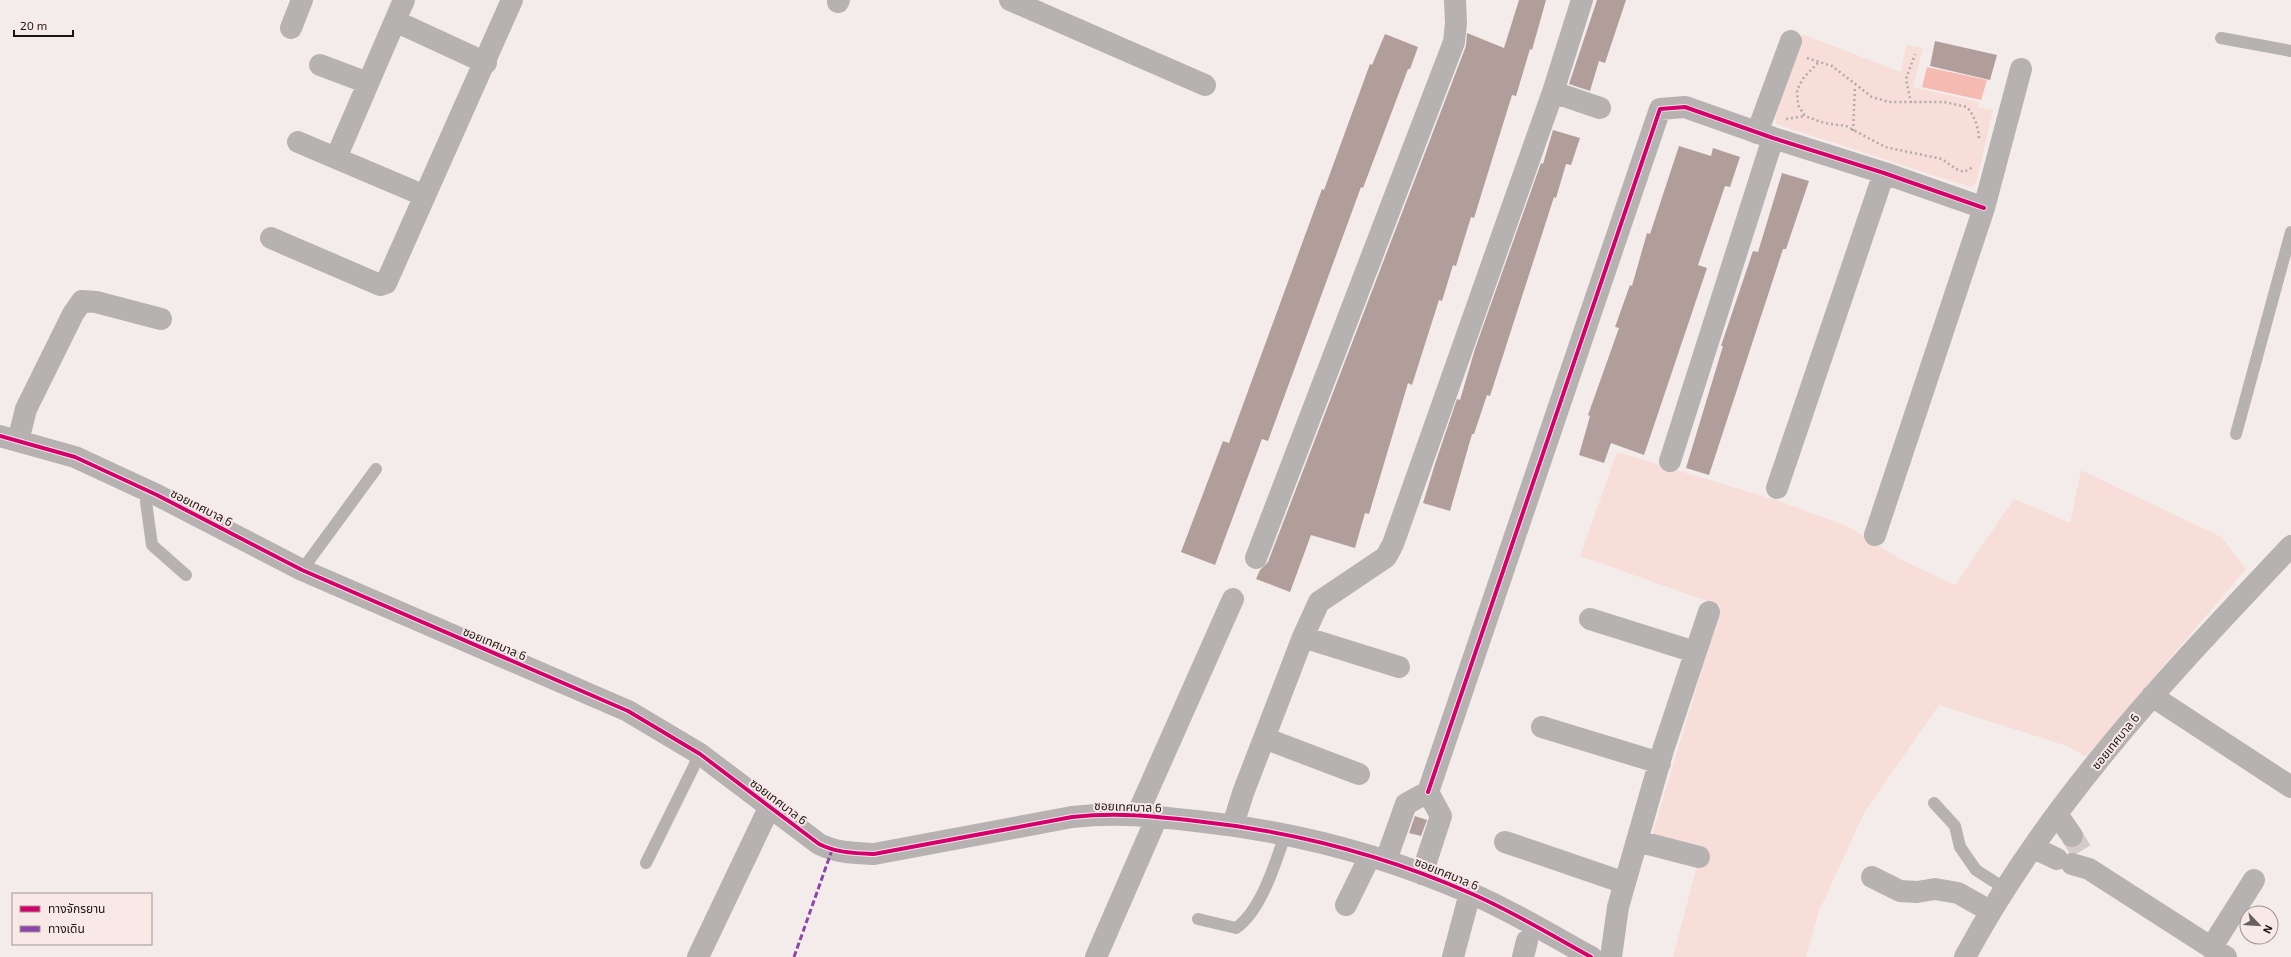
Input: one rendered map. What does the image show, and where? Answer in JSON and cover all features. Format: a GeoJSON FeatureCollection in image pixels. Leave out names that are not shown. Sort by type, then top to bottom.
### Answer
{"type":"FeatureCollection","features":[{"type":"Feature","properties":{"kind":"street"},"geometry":{"type":"LineString","coordinates":[[291,28],[302,0]]}},
{"type":"Feature","properties":{"kind":"street"},"geometry":{"type":"LineString","coordinates":[[336,158],[404,0]]}},
{"type":"Feature","properties":{"kind":"street"},"geometry":{"type":"LineString","coordinates":[[271,238],[380,284],[386,283],[486,63],[512,0]]}},
{"type":"Feature","properties":{"kind":"street"},"geometry":{"type":"LineString","coordinates":[[1010,0],[1204,85]]}},
{"type":"Feature","properties":{"kind":"street"},"geometry":{"type":"LineString","coordinates":[[1256,558],[1454,42],[1456,23],[1455,0]]}},
{"type":"Feature","properties":{"kind":"street"},"geometry":{"type":"LineString","coordinates":[[1233,825],[1264,738],[1303,637],[1320,602],[1386,557],[1393,544],[1553,92],[1582,0]]}},
{"type":"Feature","properties":{"kind":"street"},"geometry":{"type":"LineString","coordinates":[[395,21],[486,63]]}},
{"type":"Feature","properties":{"kind":"street"},"geometry":{"type":"LineString","coordinates":[[1670,461],[1766,136],[1789,45]]}},
{"type":"Feature","properties":{"kind":"street"},"geometry":{"type":"LineString","coordinates":[[320,65],[368,83]]}},
{"type":"Feature","properties":{"kind":"street"},"geometry":{"type":"LineString","coordinates":[[1875,535],[1984,208],[2021,69]]}},
{"type":"Feature","properties":{"kind":"street"},"geometry":{"type":"LineString","coordinates":[[1553,92],[1600,108]]}},
{"type":"Feature","properties":{"kind":"street"},"geometry":{"type":"LineString","coordinates":[[1346,905],[1378,858],[1406,804],[1428,792],[1660,109],[1685,107],[1766,136],[1884,173],[1984,208]]}},
{"type":"Feature","properties":{"kind":"street"},"geometry":{"type":"LineString","coordinates":[[298,142],[425,196]]}},
{"type":"Feature","properties":{"kind":"street"},"geometry":{"type":"LineString","coordinates":[[1777,488],[1884,173]]}},
{"type":"Feature","properties":{"kind":"street"},"geometry":{"type":"LineString","coordinates":[[9,438],[26,409],[73,314],[82,301],[96,302],[161,319]]}},
{"type":"Feature","properties":{"kind":"street","name":"ซอยเทศบาล 6"},"geometry":{"type":"LineString","coordinates":[[9,438],[76,457],[150,491],[302,570],[628,711],[700,754],[819,844],[832,850],[845,853],[874,854],[1072,817],[1105,813],[1233,825],[1285,835],[1378,858],[1422,874],[1470,893],[1505,910],[1591,957]]}},
{"type":"Feature","properties":{"kind":"street","name":"ซอยเทศบาล 6"},"geometry":{"type":"LineString","coordinates":[[1966,957],[2004,888],[2057,814],[2152,696],[2291,546]]}},
{"type":"Feature","properties":{"kind":"street"},"geometry":{"type":"LineString","coordinates":[[1096,957],[1147,816],[1233,599]]}},
{"type":"Feature","properties":{"kind":"street"},"geometry":{"type":"LineString","coordinates":[[1611,957],[1618,907],[1660,763],[1709,612]]}},
{"type":"Feature","properties":{"kind":"street"},"geometry":{"type":"LineString","coordinates":[[1590,619],[1695,652]]}},
{"type":"Feature","properties":{"kind":"street"},"geometry":{"type":"LineString","coordinates":[[1303,637],[1399,667]]}},
{"type":"Feature","properties":{"kind":"street"},"geometry":{"type":"LineString","coordinates":[[2152,696],[2291,787]]}},
{"type":"Feature","properties":{"kind":"street"},"geometry":{"type":"LineString","coordinates":[[1542,727],[1660,763]]}},
{"type":"Feature","properties":{"kind":"street"},"geometry":{"type":"LineString","coordinates":[[1264,738],[1359,774]]}},
{"type":"Feature","properties":{"kind":"street"},"geometry":{"type":"LineString","coordinates":[[1422,874],[1441,816],[1428,792]]}},
{"type":"Feature","properties":{"kind":"street"},"geometry":{"type":"LineString","coordinates":[[698,957],[770,806]]}},
{"type":"Feature","properties":{"kind":"street"},"geometry":{"type":"LineString","coordinates":[[2057,814],[2074,856]]}},
{"type":"Feature","properties":{"kind":"street"},"geometry":{"type":"LineString","coordinates":[[1637,841],[1699,857]]}},
{"type":"Feature","properties":{"kind":"street"},"geometry":{"type":"LineString","coordinates":[[1505,842],[1625,884]]}},
{"type":"Feature","properties":{"kind":"street"},"geometry":{"type":"LineString","coordinates":[[2034,848],[2074,856],[2218,952],[2254,880]]}},
{"type":"Feature","properties":{"kind":"street"},"geometry":{"type":"LineString","coordinates":[[1872,877],[1900,891],[1917,892],[1935,889],[1958,893],[1990,911]]}},
{"type":"Feature","properties":{"kind":"street"},"geometry":{"type":"LineString","coordinates":[[1453,957],[1470,893]]}},
{"type":"Feature","properties":{"kind":"lane"},"geometry":{"type":"LineString","coordinates":[[2221,38],[2291,51]]}},
{"type":"Feature","properties":{"kind":"lane"},"geometry":{"type":"LineString","coordinates":[[2236,434],[2291,232]]}},
{"type":"Feature","properties":{"kind":"lane"},"geometry":{"type":"LineString","coordinates":[[302,570],[376,469]]}},
{"type":"Feature","properties":{"kind":"lane"},"geometry":{"type":"LineString","coordinates":[[150,491],[146,502],[152,545],[186,575]]}},
{"type":"Feature","properties":{"kind":"lane"},"geometry":{"type":"LineString","coordinates":[[646,863],[700,754]]}},
{"type":"Feature","properties":{"kind":"lane"},"geometry":{"type":"LineString","coordinates":[[1934,804],[1955,826],[1960,847],[1976,870],[2004,888]]}},
{"type":"Feature","properties":{"kind":"lane"},"geometry":{"type":"LineString","coordinates":[[1198,919],[1236,928],[1246,922],[1261,894],[1285,835]]}},
{"type":"Feature","properties":{"kind":"path"},"geometry":{"type":"LineString","coordinates":[[1789,45],[1818,64],[1832,66],[1872,97],[1883,101],[1911,103],[1944,102],[1967,107],[1974,115],[1979,133],[1979,144]]}},
{"type":"Feature","properties":{"kind":"path"},"geometry":{"type":"LineString","coordinates":[[1911,103],[1906,79],[1915,54]]}},
{"type":"Feature","properties":{"kind":"path"},"geometry":{"type":"LineString","coordinates":[[1818,64],[1804,77],[1797,90],[1798,105],[1805,116],[1824,123],[1846,126],[1884,147],[1942,159],[1956,169],[1964,172],[1973,167],[1975,161]]}},
{"type":"Feature","properties":{"kind":"path"},"geometry":{"type":"LineString","coordinates":[[1853,131],[1855,85]]}},
{"type":"Feature","properties":{"kind":"shaded area"},"geometry":{"type":"Polygon","coordinates":[[[1802,34],[1901,72],[1906,45],[1923,48],[1913,87],[1979,102],[1978,107],[1993,110],[1976,184],[1970,187],[1776,124],[1775,112],[1802,34]]]}},
{"type":"Feature","properties":{"kind":"shaded area"},"geometry":{"type":"Polygon","coordinates":[[[1927,67],[1987,80],[1981,100],[1922,87],[1927,67]]]}},
{"type":"Feature","properties":{"kind":"shaded area"},"geometry":{"type":"Polygon","coordinates":[[[1617,452],[1779,501],[1849,527],[1902,560],[1955,585],[2014,499],[2070,523],[2081,470],[2221,537],[2246,569],[2086,757],[2067,746],[1939,705],[1864,813],[1819,911],[1806,957],[1673,957],[1702,846],[1652,835],[1721,606],[1580,556],[1617,452]]]}},
{"type":"Feature","properties":{"kind":"building"},"geometry":{"type":"Polygon","coordinates":[[[1519,0],[1546,0],[1532,50],[1530,49],[1516,96],[1512,95],[1474,218],[1471,217],[1456,266],[1453,265],[1442,301],[1439,300],[1412,385],[1408,383],[1369,514],[1365,513],[1355,548],[1311,535],[1290,592],[1256,579],[1260,570],[1268,562],[1466,46],[1467,33],[1504,48],[1519,0]]]}},
{"type":"Feature","properties":{"kind":"building"},"geometry":{"type":"Polygon","coordinates":[[[1597,0],[1626,0],[1605,63],[1599,61],[1590,91],[1569,84],[1597,0]]]}},
{"type":"Feature","properties":{"kind":"building"},"geometry":{"type":"Polygon","coordinates":[[[1385,34],[1418,47],[1410,69],[1408,69],[1363,188],[1361,187],[1268,441],[1262,439],[1215,565],[1181,552],[1223,441],[1229,443],[1322,189],[1324,190],[1370,64],[1372,65],[1385,34]]]}},
{"type":"Feature","properties":{"kind":"building"},"geometry":{"type":"Polygon","coordinates":[[[1935,41],[1997,55],[1990,80],[1930,66],[1935,41]]]}},
{"type":"Feature","properties":{"kind":"building"},"geometry":{"type":"Polygon","coordinates":[[[1553,130],[1580,138],[1571,165],[1566,164],[1556,198],[1554,197],[1490,396],[1487,395],[1474,434],[1472,434],[1450,511],[1423,503],[1457,399],[1460,400],[1475,349],[1541,163],[1543,164],[1553,130]]]}},
{"type":"Feature","properties":{"kind":"building"},"geometry":{"type":"Polygon","coordinates":[[[1679,146],[1711,156],[1713,148],[1740,157],[1730,187],[1725,186],[1698,265],[1707,268],[1644,455],[1611,443],[1604,463],[1579,455],[1590,416],[1588,415],[1619,328],[1615,327],[1630,285],[1632,286],[1647,233],[1650,234],[1679,146]]]}},
{"type":"Feature","properties":{"kind":"building"},"geometry":{"type":"Polygon","coordinates":[[[1782,173],[1809,181],[1786,249],[1783,249],[1709,475],[1686,468],[1723,346],[1721,346],[1753,251],[1758,252],[1782,173]]]}},
{"type":"Feature","properties":{"kind":"building"},"geometry":{"type":"Polygon","coordinates":[[[1415,816],[1427,820],[1421,836],[1409,833],[1415,816]]]}},
{"type":"Feature","properties":{"kind":"tunnel"},"geometry":{"type":"LineString","coordinates":[[2072,836],[2081,851]]}},
{"type":"Feature","properties":{"kind":"marked path"},"geometry":{"type":"LineString","coordinates":[[794,957],[832,850]]}},
{"type":"Feature","properties":{"kind":"cycle path"},"geometry":{"type":"LineString","coordinates":[[1428,792],[1660,109],[1685,107],[1773,138],[1884,173],[1984,208]]}},
{"type":"Feature","properties":{"kind":"cycle path"},"geometry":{"type":"LineString","coordinates":[[0,436],[75,457],[157,495],[302,570],[628,711],[700,754],[819,844],[832,849],[846,852],[874,854],[1072,817],[1104,815],[1149,816],[1231,825],[1336,846],[1437,879],[1486,900],[1516,915],[1591,957]]}}]}
